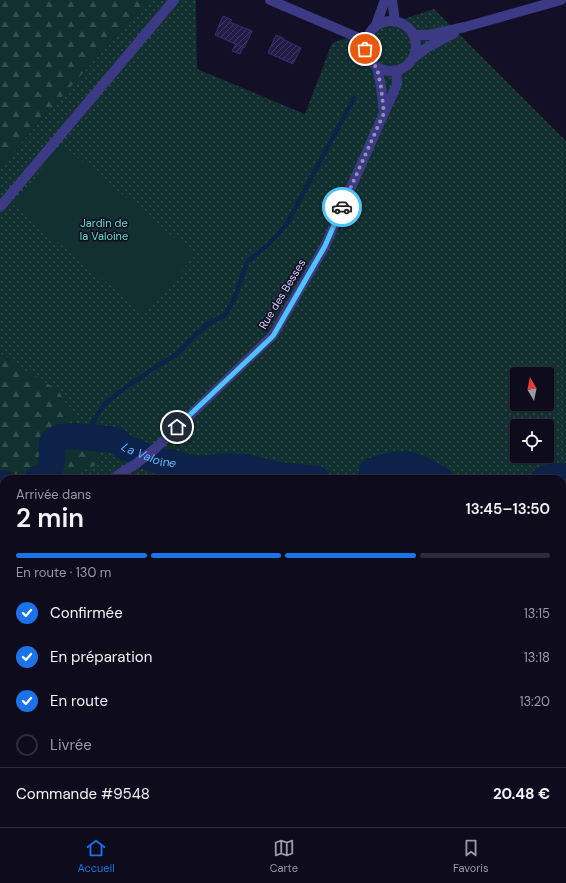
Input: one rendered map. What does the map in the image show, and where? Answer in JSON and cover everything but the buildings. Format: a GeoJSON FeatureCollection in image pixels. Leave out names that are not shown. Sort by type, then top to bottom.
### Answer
{"type":"FeatureCollection","features":[{"type":"Feature","properties":{"kind":"street"},"geometry":{"type":"LineString","coordinates":[[0,207],[174,0]]}},
{"type":"Feature","properties":{"kind":"street"},"geometry":{"type":"LineString","coordinates":[[270,0],[366,41]]}},
{"type":"Feature","properties":{"kind":"street"},"geometry":{"type":"LineString","coordinates":[[376,25],[389,20],[403,23],[409,28],[414,35],[416,42],[416,50],[409,64],[396,71],[383,70],[377,68],[367,56],[365,49],[366,41],[368,35],[376,25],[385,0]]}},
{"type":"Feature","properties":{"kind":"street"},"geometry":{"type":"LineString","coordinates":[[392,0],[395,21]]}},
{"type":"Feature","properties":{"kind":"street"},"geometry":{"type":"LineString","coordinates":[[414,35],[429,35],[465,27],[561,0]]}},
{"type":"Feature","properties":{"kind":"street"},"geometry":{"type":"LineString","coordinates":[[413,58],[428,47],[465,27]]}},
{"type":"Feature","properties":{"kind":"street"},"geometry":{"type":"LineString","coordinates":[[377,68],[384,113]]}},
{"type":"Feature","properties":{"kind":"street","name":"Rue des Besses"},"geometry":{"type":"LineString","coordinates":[[118,475],[156,448],[273,336],[325,246],[397,84],[396,71]]}},
{"type":"Feature","properties":{"kind":"green space"},"geometry":{"type":"Polygon","coordinates":[[[0,0],[148,0],[0,166],[0,0]]]}},
{"type":"Feature","properties":{"kind":"green space"},"geometry":{"type":"Polygon","coordinates":[[[148,0],[196,0],[197,69],[305,114],[332,43],[434,9],[566,141],[566,475],[72,475],[101,463],[8,359],[0,353],[0,166],[148,0]]]}},
{"type":"Feature","properties":{"kind":"green space","name":"Jardin de la Valoine"},"geometry":{"type":"Polygon","coordinates":[[[62,145],[195,255],[145,314],[13,205],[62,145]]]}},
{"type":"Feature","properties":{"kind":"green space"},"geometry":{"type":"Polygon","coordinates":[[[0,353],[8,360],[58,390],[101,463],[72,475],[0,475],[0,353]]]}},
{"type":"Feature","properties":{"kind":"water"},"geometry":{"type":"Polygon","coordinates":[[[61,426],[68,426],[68,432],[73,430],[91,435],[123,434],[125,438],[116,439],[69,436],[60,438],[52,442],[52,468],[47,475],[38,475],[44,468],[46,462],[44,438],[47,433],[61,426]]]}},
{"type":"Feature","properties":{"kind":"water"},"geometry":{"type":"Polygon","coordinates":[[[167,454],[199,465],[230,459],[241,459],[275,468],[302,473],[319,471],[326,475],[279,475],[244,467],[223,466],[205,469],[186,467],[170,462],[161,462],[167,454]]]}},
{"type":"Feature","properties":{"kind":"water"},"geometry":{"type":"Polygon","coordinates":[[[410,459],[426,464],[449,475],[432,475],[413,466],[396,465],[373,471],[373,475],[366,475],[369,467],[389,460],[410,459]]]}},
{"type":"Feature","properties":{"kind":"waterway"},"geometry":{"type":"LineString","coordinates":[[91,435],[93,422],[104,405],[119,392],[177,354],[208,324],[225,315],[236,295],[247,262],[270,243],[286,225],[354,98]]}},
{"type":"Feature","properties":{"kind":"waterway","name":"La Valoine"},"geometry":{"type":"LineString","coordinates":[[47,475],[49,473],[52,460],[52,442],[60,437],[73,436],[116,440],[126,448],[161,462],[170,462],[186,467],[205,469],[223,466],[244,467],[279,475]]}},
{"type":"Feature","properties":{"kind":"waterway","name":"La Valoine"},"geometry":{"type":"LineString","coordinates":[[372,475],[372,471],[387,466],[404,464],[414,466],[432,475]]}},
{"type":"Feature","properties":{"kind":"way so far"},"geometry":{"type":"LineString","coordinates":[[342,207],[384,113],[377,68],[367,56],[365,49]]}},
{"type":"Feature","properties":{"kind":"route"},"geometry":{"type":"LineString","coordinates":[[177,427],[273,336],[325,246],[342,207]]}}]}
